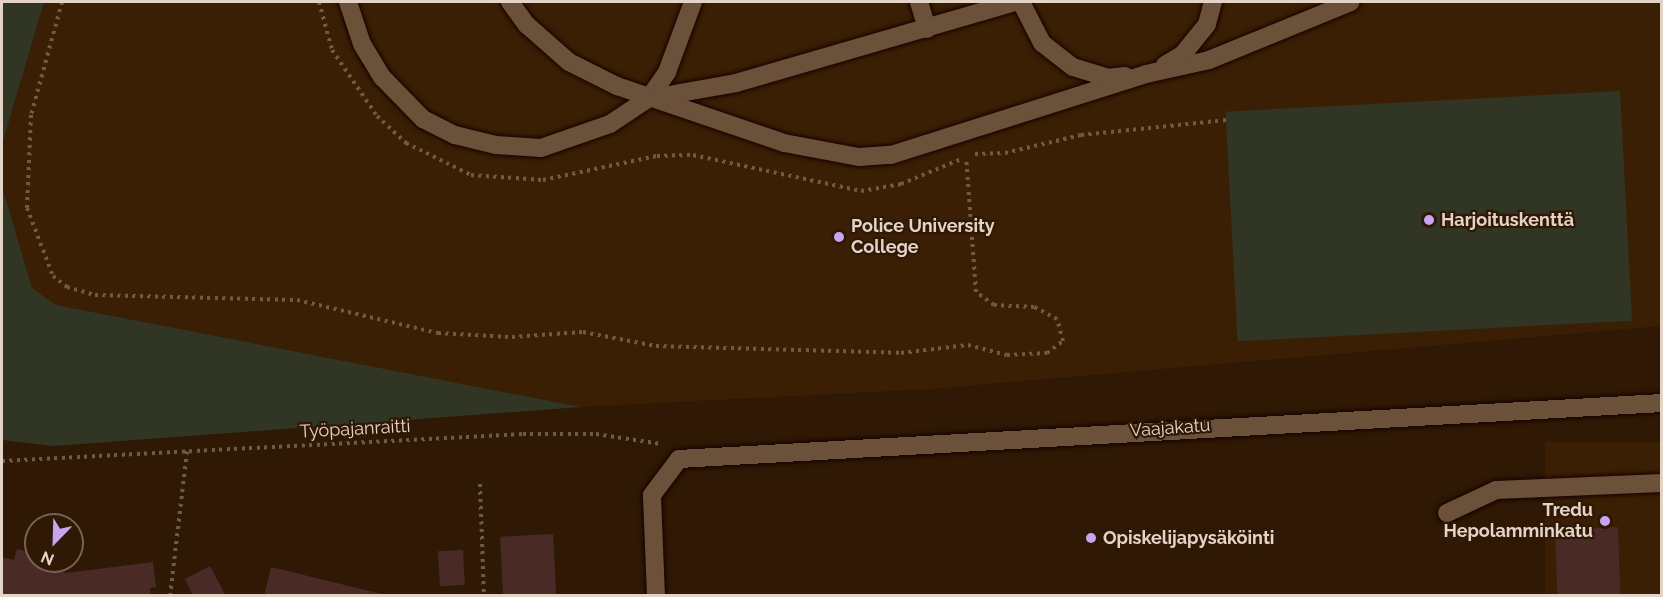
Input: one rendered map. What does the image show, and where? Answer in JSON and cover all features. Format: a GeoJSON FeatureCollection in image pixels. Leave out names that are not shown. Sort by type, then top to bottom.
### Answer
{"type":"FeatureCollection","features":[{"type":"Feature","properties":{"kind":"street"},"geometry":{"type":"LineString","coordinates":[[348,2],[362,44],[382,77],[423,119],[455,135],[496,145],[542,148],[610,124],[649,98],[667,72],[693,2]]}},
{"type":"Feature","properties":{"kind":"street"},"geometry":{"type":"LineString","coordinates":[[510,2],[527,25],[569,62],[649,98],[829,153],[891,155],[1146,74],[1209,60],[1351,2]]}},
{"type":"Feature","properties":{"kind":"street"},"geometry":{"type":"LineString","coordinates":[[919,2],[927,29]]}},
{"type":"Feature","properties":{"kind":"street"},"geometry":{"type":"LineString","coordinates":[[649,98],[736,83],[1015,2]]}},
{"type":"Feature","properties":{"kind":"street"},"geometry":{"type":"LineString","coordinates":[[1022,2],[1042,43],[1073,68],[1108,78],[1146,74],[1183,54],[1207,24],[1213,2]]}},
{"type":"Feature","properties":{"kind":"street","name":"Vaajakatu"},"geometry":{"type":"LineString","coordinates":[[680,459],[1662,403]]}},
{"type":"Feature","properties":{"kind":"street"},"geometry":{"type":"LineString","coordinates":[[656,596],[652,495],[680,459]]}},
{"type":"Feature","properties":{"kind":"street"},"geometry":{"type":"LineString","coordinates":[[1447,513],[1496,490],[1662,483]]}},
{"type":"Feature","properties":{"kind":"path"},"geometry":{"type":"LineString","coordinates":[[62,2],[30,115],[27,208],[53,276],[67,287],[95,295],[297,300],[459,334],[512,337],[583,332],[656,346],[901,353],[968,345],[1007,355],[1047,353],[1063,341],[1057,319],[1034,307],[994,305],[976,292],[966,157]]}},
{"type":"Feature","properties":{"kind":"path","name":"Työpajanraitti"},"geometry":{"type":"LineString","coordinates":[[2,461],[596,434],[666,445],[680,459]]}},
{"type":"Feature","properties":{"kind":"path"},"geometry":{"type":"LineString","coordinates":[[170,596],[187,451]]}},
{"type":"Feature","properties":{"kind":"path"},"geometry":{"type":"LineString","coordinates":[[480,484],[484,596]]}},
{"type":"Feature","properties":{"kind":"shaded area","name":"Police University College"},"geometry":{"type":"Polygon","coordinates":[[[44,2],[1661,2],[1661,326],[930,389],[581,407],[56,305],[32,288],[2,186],[2,145],[44,2]]]}},
{"type":"Feature","properties":{"kind":"shaded area","name":"Tredu Hepolamminkatu"},"geometry":{"type":"Polygon","coordinates":[[[1545,442],[1661,442],[1661,595],[1545,595],[1545,442]]]}},
{"type":"Feature","properties":{"kind":"green space"},"geometry":{"type":"Polygon","coordinates":[[[2,2],[44,2],[2,145],[2,2]]]}},
{"type":"Feature","properties":{"kind":"green space","name":"Harjoituskenttä"},"geometry":{"type":"Polygon","coordinates":[[[1620,91],[1632,321],[1238,341],[1226,112],[1620,91]]]}},
{"type":"Feature","properties":{"kind":"green space"},"geometry":{"type":"Polygon","coordinates":[[[2,186],[32,288],[56,305],[581,407],[54,446],[2,440],[2,186]]]}},
{"type":"Feature","properties":{"kind":"building"},"geometry":{"type":"Polygon","coordinates":[[[1618,527],[1620,596],[1557,596],[1555,529],[1618,527]]]}},
{"type":"Feature","properties":{"kind":"building"},"geometry":{"type":"Polygon","coordinates":[[[553,534],[556,596],[503,596],[500,537],[553,534]]]}},
{"type":"Feature","properties":{"kind":"building"},"geometry":{"type":"Polygon","coordinates":[[[17,549],[24,551],[24,573],[84,573],[84,571],[153,562],[156,587],[150,588],[151,596],[2,596],[2,557],[14,560],[17,549]]]}},
{"type":"Feature","properties":{"kind":"building"},"geometry":{"type":"Polygon","coordinates":[[[463,550],[465,585],[440,586],[438,551],[463,550]]]}},
{"type":"Feature","properties":{"kind":"building"},"geometry":{"type":"Polygon","coordinates":[[[210,566],[226,596],[193,596],[185,579],[210,566]]]}},
{"type":"Feature","properties":{"kind":"building"},"geometry":{"type":"Polygon","coordinates":[[[271,567],[386,595],[386,596],[264,596],[271,567]]]}},
{"type":"Feature","properties":{"kind":"place","name":"Harjoituskenttä"},"geometry":{"type":"Point","coordinates":[1429,220]}},
{"type":"Feature","properties":{"kind":"place","name":"Police University College"},"geometry":{"type":"Point","coordinates":[839,237]}},
{"type":"Feature","properties":{"kind":"place","name":"Tredu Hepolamminkatu"},"geometry":{"type":"Point","coordinates":[1605,521]}},
{"type":"Feature","properties":{"kind":"place","name":"Opiskelijapysäköinti"},"geometry":{"type":"Point","coordinates":[1091,538]}}]}
